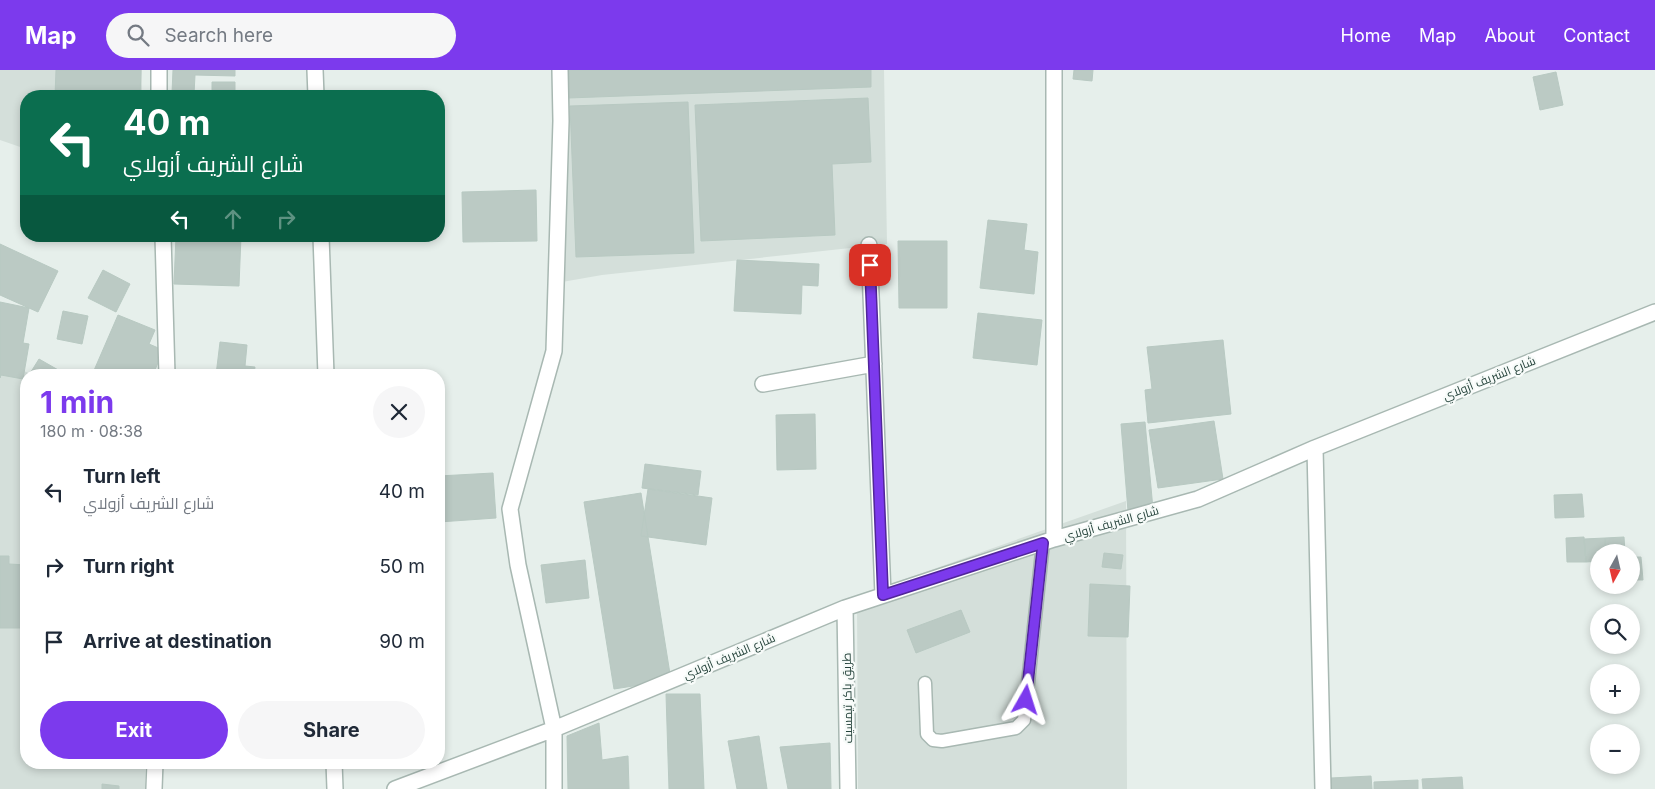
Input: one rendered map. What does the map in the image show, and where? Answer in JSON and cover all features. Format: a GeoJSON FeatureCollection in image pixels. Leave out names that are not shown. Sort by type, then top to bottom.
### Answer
{"type":"FeatureCollection","features":[{"type":"Feature","properties":{"kind":"street"},"geometry":{"type":"LineString","coordinates":[[158,70],[159,90]]}},
{"type":"Feature","properties":{"kind":"street"},"geometry":{"type":"LineString","coordinates":[[316,70],[316,90]]}},
{"type":"Feature","properties":{"kind":"street"},"geometry":{"type":"LineString","coordinates":[[554,789],[554,728],[518,566],[510,509],[554,351],[561,131],[560,70]]}},
{"type":"Feature","properties":{"kind":"street"},"geometry":{"type":"LineString","coordinates":[[1048,541],[1054,70]]}},
{"type":"Feature","properties":{"kind":"street"},"geometry":{"type":"LineString","coordinates":[[163,242],[167,369]]}},
{"type":"Feature","properties":{"kind":"street"},"geometry":{"type":"LineString","coordinates":[[321,242],[326,369]]}},
{"type":"Feature","properties":{"kind":"street"},"geometry":{"type":"LineString","coordinates":[[869,245],[883,595]]}},
{"type":"Feature","properties":{"kind":"street","name":"شارع الشريف أزولاي"},"geometry":{"type":"LineString","coordinates":[[400,788],[554,728],[845,608],[1048,541],[1198,499],[1315,448],[1655,312]]}},
{"type":"Feature","properties":{"kind":"street"},"geometry":{"type":"LineString","coordinates":[[763,384],[874,364]]}},
{"type":"Feature","properties":{"kind":"street"},"geometry":{"type":"LineString","coordinates":[[1315,448],[1323,789]]}},
{"type":"Feature","properties":{"kind":"street","name":"طريق باكر تيمسيت"},"geometry":{"type":"LineString","coordinates":[[845,608],[848,789]]}},
{"type":"Feature","properties":{"kind":"street"},"geometry":{"type":"LineString","coordinates":[[154,789],[155,769]]}},
{"type":"Feature","properties":{"kind":"street"},"geometry":{"type":"LineString","coordinates":[[334,769],[335,789]]}},
{"type":"Feature","properties":{"kind":"lane"},"geometry":{"type":"LineString","coordinates":[[925,683],[928,734],[933,740],[1016,728],[1024,720],[1048,541]]}},
{"type":"Feature","properties":{"kind":"shaded area"},"geometry":{"type":"Polygon","coordinates":[[[0,70],[142,70],[142,90],[20,90],[20,147],[0,140],[0,70]]]}},
{"type":"Feature","properties":{"kind":"shaded area"},"geometry":{"type":"Polygon","coordinates":[[[563,70],[884,70],[887,244],[602,275],[562,282],[563,70]]]}},
{"type":"Feature","properties":{"kind":"shaded area"},"geometry":{"type":"Polygon","coordinates":[[[0,362],[20,370],[20,769],[145,769],[145,789],[0,789],[0,362]]]}},
{"type":"Feature","properties":{"kind":"shaded area"},"geometry":{"type":"Polygon","coordinates":[[[1126,501],[1127,789],[858,789],[857,596],[1126,501]]]}},
{"type":"Feature","properties":{"kind":"building"},"geometry":{"type":"Polygon","coordinates":[[[56,70],[141,70],[140,90],[55,90],[56,70]]]}},
{"type":"Feature","properties":{"kind":"building"},"geometry":{"type":"Polygon","coordinates":[[[173,70],[235,70],[235,76],[195,75],[194,90],[172,90],[173,70]]]}},
{"type":"Feature","properties":{"kind":"building"},"geometry":{"type":"Polygon","coordinates":[[[569,70],[871,70],[871,87],[568,98],[569,70]]]}},
{"type":"Feature","properties":{"kind":"building"},"geometry":{"type":"Polygon","coordinates":[[[1074,70],[1093,70],[1092,81],[1073,79],[1074,70]]]}},
{"type":"Feature","properties":{"kind":"building"},"geometry":{"type":"Polygon","coordinates":[[[1556,72],[1563,105],[1540,110],[1533,77],[1556,72]]]}},
{"type":"Feature","properties":{"kind":"building"},"geometry":{"type":"Polygon","coordinates":[[[212,82],[235,82],[235,90],[212,90],[212,82]]]}},
{"type":"Feature","properties":{"kind":"building"},"geometry":{"type":"Polygon","coordinates":[[[868,98],[871,162],[832,164],[835,235],[701,241],[695,105],[868,98]]]}},
{"type":"Feature","properties":{"kind":"building"},"geometry":{"type":"Polygon","coordinates":[[[688,102],[694,253],[576,257],[570,106],[688,102]]]}},
{"type":"Feature","properties":{"kind":"building"},"geometry":{"type":"Polygon","coordinates":[[[536,190],[537,241],[463,242],[462,192],[536,190]]]}},
{"type":"Feature","properties":{"kind":"building"},"geometry":{"type":"Polygon","coordinates":[[[988,220],[1027,224],[1024,250],[1038,252],[1034,294],[980,288],[988,220]]]}},
{"type":"Feature","properties":{"kind":"building"},"geometry":{"type":"Polygon","coordinates":[[[898,241],[947,241],[947,308],[899,308],[898,241]]]}},
{"type":"Feature","properties":{"kind":"building"},"geometry":{"type":"Polygon","coordinates":[[[176,242],[241,242],[239,286],[174,284],[176,242]]]}},
{"type":"Feature","properties":{"kind":"building"},"geometry":{"type":"Polygon","coordinates":[[[0,244],[58,271],[38,312],[0,295],[0,244]]]}},
{"type":"Feature","properties":{"kind":"building"},"geometry":{"type":"Polygon","coordinates":[[[737,260],[819,264],[818,286],[802,285],[801,314],[734,311],[737,260]]]}},
{"type":"Feature","properties":{"kind":"building"},"geometry":{"type":"Polygon","coordinates":[[[103,270],[130,284],[116,312],[88,298],[103,270]]]}},
{"type":"Feature","properties":{"kind":"building"},"geometry":{"type":"Polygon","coordinates":[[[0,302],[29,308],[23,343],[29,344],[25,369],[20,369],[20,378],[1,375],[0,378],[0,302]]]}},
{"type":"Feature","properties":{"kind":"building"},"geometry":{"type":"Polygon","coordinates":[[[63,311],[88,316],[82,344],[57,339],[63,311]]]}},
{"type":"Feature","properties":{"kind":"building"},"geometry":{"type":"Polygon","coordinates":[[[978,313],[1042,320],[1037,365],[973,358],[978,313]]]}},
{"type":"Feature","properties":{"kind":"building"},"geometry":{"type":"Polygon","coordinates":[[[118,315],[155,330],[149,344],[163,350],[155,369],[95,369],[118,315]]]}},
{"type":"Feature","properties":{"kind":"building"},"geometry":{"type":"Polygon","coordinates":[[[1223,340],[1231,414],[1148,423],[1145,390],[1152,389],[1147,347],[1223,340]]]}},
{"type":"Feature","properties":{"kind":"building"},"geometry":{"type":"Polygon","coordinates":[[[220,342],[247,345],[245,366],[255,367],[255,369],[217,369],[220,342]]]}},
{"type":"Feature","properties":{"kind":"building"},"geometry":{"type":"Polygon","coordinates":[[[39,359],[56,369],[33,369],[39,359]]]}},
{"type":"Feature","properties":{"kind":"building"},"geometry":{"type":"Polygon","coordinates":[[[815,414],[816,469],[777,470],[776,415],[815,414]]]}},
{"type":"Feature","properties":{"kind":"building"},"geometry":{"type":"Polygon","coordinates":[[[1214,421],[1223,479],[1158,488],[1149,430],[1214,421]]]}},
{"type":"Feature","properties":{"kind":"building"},"geometry":{"type":"Polygon","coordinates":[[[1145,422],[1153,509],[1128,511],[1121,424],[1145,422]]]}},
{"type":"Feature","properties":{"kind":"building"},"geometry":{"type":"Polygon","coordinates":[[[645,464],[701,471],[698,495],[642,488],[645,464]]]}},
{"type":"Feature","properties":{"kind":"building"},"geometry":{"type":"Polygon","coordinates":[[[493,473],[496,518],[445,522],[445,476],[493,473]]]}},
{"type":"Feature","properties":{"kind":"building"},"geometry":{"type":"Polygon","coordinates":[[[648,489],[712,498],[706,545],[641,536],[648,489]]]}},
{"type":"Feature","properties":{"kind":"building"},"geometry":{"type":"Polygon","coordinates":[[[641,493],[671,680],[614,689],[584,502],[641,493]]]}},
{"type":"Feature","properties":{"kind":"building"},"geometry":{"type":"Polygon","coordinates":[[[1582,494],[1584,517],[1555,518],[1554,495],[1582,494]]]}},
{"type":"Feature","properties":{"kind":"building"},"geometry":{"type":"Polygon","coordinates":[[[1584,537],[1586,562],[1567,562],[1566,538],[1584,537]]]}},
{"type":"Feature","properties":{"kind":"building"},"geometry":{"type":"Polygon","coordinates":[[[1624,537],[1624,544],[1605,544],[1605,538],[1624,537]]]}},
{"type":"Feature","properties":{"kind":"building"},"geometry":{"type":"Polygon","coordinates":[[[1605,538],[1605,544],[1590,544],[1590,562],[1586,562],[1584,539],[1605,538]]]}},
{"type":"Feature","properties":{"kind":"building"},"geometry":{"type":"Polygon","coordinates":[[[1104,553],[1123,555],[1121,569],[1102,567],[1104,553]]]}},
{"type":"Feature","properties":{"kind":"building"},"geometry":{"type":"Polygon","coordinates":[[[0,556],[9,556],[9,564],[20,565],[20,628],[0,628],[0,556]]]}},
{"type":"Feature","properties":{"kind":"building"},"geometry":{"type":"Polygon","coordinates":[[[1640,557],[1641,557],[1643,580],[1640,580],[1640,557]]]}},
{"type":"Feature","properties":{"kind":"building"},"geometry":{"type":"Polygon","coordinates":[[[585,560],[589,598],[546,603],[541,565],[585,560]]]}},
{"type":"Feature","properties":{"kind":"building"},"geometry":{"type":"Polygon","coordinates":[[[1090,584],[1130,586],[1128,637],[1088,636],[1090,584]]]}},
{"type":"Feature","properties":{"kind":"building"},"geometry":{"type":"Polygon","coordinates":[[[961,610],[970,632],[916,653],[907,630],[961,610]]]}},
{"type":"Feature","properties":{"kind":"building"},"geometry":{"type":"Polygon","coordinates":[[[666,694],[700,694],[704,789],[669,789],[666,694]]]}},
{"type":"Feature","properties":{"kind":"building"},"geometry":{"type":"Polygon","coordinates":[[[599,723],[602,760],[628,756],[629,789],[568,789],[567,736],[599,723]]]}},
{"type":"Feature","properties":{"kind":"building"},"geometry":{"type":"Polygon","coordinates":[[[759,736],[767,789],[737,789],[728,741],[759,736]]]}},
{"type":"Feature","properties":{"kind":"building"},"geometry":{"type":"Polygon","coordinates":[[[830,743],[831,789],[788,789],[780,747],[830,743]]]}},
{"type":"Feature","properties":{"kind":"building"},"geometry":{"type":"Polygon","coordinates":[[[1371,776],[1372,789],[1331,789],[1331,778],[1371,776]]]}},
{"type":"Feature","properties":{"kind":"building"},"geometry":{"type":"Polygon","coordinates":[[[1462,777],[1463,789],[1423,789],[1422,779],[1462,777]]]}},
{"type":"Feature","properties":{"kind":"building"},"geometry":{"type":"Polygon","coordinates":[[[1418,780],[1418,789],[1374,789],[1374,782],[1418,780]]]}},
{"type":"Feature","properties":{"kind":"building"},"geometry":{"type":"Polygon","coordinates":[[[102,784],[119,786],[119,789],[102,789],[102,784]]]}},
{"type":"Feature","properties":{"kind":"route"},"geometry":{"type":"LineString","coordinates":[[870,265],[883,595],[1043,543],[1026,700]]}}]}
